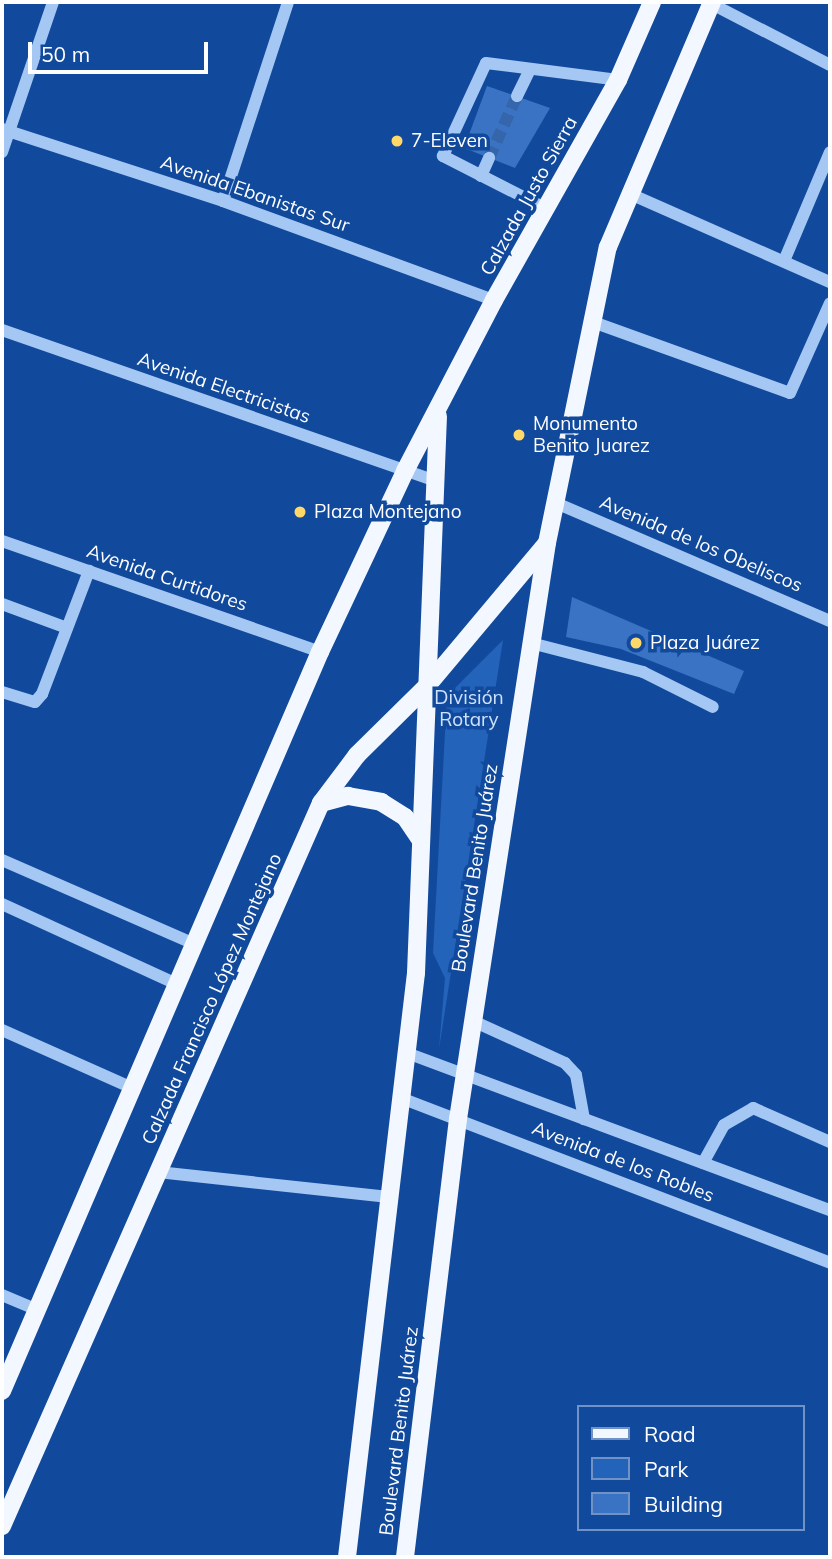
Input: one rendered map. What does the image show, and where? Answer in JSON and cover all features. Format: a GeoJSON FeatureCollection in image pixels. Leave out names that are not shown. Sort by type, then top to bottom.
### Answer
{"type":"FeatureCollection","features":[{"type":"Feature","properties":{"kind":"main road","name":"Calzada Justo Sierra"},"geometry":{"type":"LineString","coordinates":[[438,408],[494,300],[618,80],[652,2]]}},
{"type":"Feature","properties":{"kind":"main road"},"geometry":{"type":"LineString","coordinates":[[628,193],[711,3]]}},
{"type":"Feature","properties":{"kind":"main road","name":"Boulevard Benito Juárez"},"geometry":{"type":"LineString","coordinates":[[405,1557],[464,1075],[547,543],[608,247],[628,193]]}},
{"type":"Feature","properties":{"kind":"main road","name":"Boulevard Benito Juárez"},"geometry":{"type":"LineString","coordinates":[[347,1557],[416,973],[438,408]]}},
{"type":"Feature","properties":{"kind":"main road","name":"Calzada Francisco López Montejano"},"geometry":{"type":"LineString","coordinates":[[2,1391],[320,652],[405,471],[438,408]]}},
{"type":"Feature","properties":{"kind":"main road","name":"Calzada Francisco López Montejano"},"geometry":{"type":"LineString","coordinates":[[2,1526],[321,803],[357,755],[427,686],[547,543]]}},
{"type":"Feature","properties":{"kind":"main road"},"geometry":{"type":"LineString","coordinates":[[321,803],[348,796],[381,802],[405,817],[421,841]]}},
{"type":"Feature","properties":{"kind":"street"},"geometry":{"type":"LineString","coordinates":[[2,152],[5,130],[53,2]]}},
{"type":"Feature","properties":{"kind":"street"},"geometry":{"type":"LineString","coordinates":[[223,201],[288,2]]}},
{"type":"Feature","properties":{"kind":"street"},"geometry":{"type":"LineString","coordinates":[[711,3],[830,65]]}},
{"type":"Feature","properties":{"kind":"street"},"geometry":{"type":"LineString","coordinates":[[547,209],[443,156],[486,63],[618,80]]}},
{"type":"Feature","properties":{"kind":"street"},"geometry":{"type":"LineString","coordinates":[[517,96],[530,69]]}},
{"type":"Feature","properties":{"kind":"street","name":"Avenida Ebanistas Sur"},"geometry":{"type":"LineString","coordinates":[[5,130],[223,201],[494,300]]}},
{"type":"Feature","properties":{"kind":"street"},"geometry":{"type":"LineString","coordinates":[[784,261],[830,152]]}},
{"type":"Feature","properties":{"kind":"street"},"geometry":{"type":"LineString","coordinates":[[481,176],[489,158]]}},
{"type":"Feature","properties":{"kind":"street"},"geometry":{"type":"LineString","coordinates":[[628,193],[830,282]]}},
{"type":"Feature","properties":{"kind":"street"},"geometry":{"type":"LineString","coordinates":[[593,322],[790,393],[830,303]]}},
{"type":"Feature","properties":{"kind":"street","name":"Avenida Electricistas"},"geometry":{"type":"LineString","coordinates":[[2,330],[435,481]]}},
{"type":"Feature","properties":{"kind":"street","name":"Avenida de los Obeliscos"},"geometry":{"type":"LineString","coordinates":[[556,503],[830,621]]}},
{"type":"Feature","properties":{"kind":"street","name":"Avenida Curtidores"},"geometry":{"type":"LineString","coordinates":[[2,541],[320,652]]}},
{"type":"Feature","properties":{"kind":"street"},"geometry":{"type":"LineString","coordinates":[[2,692],[35,702],[89,571]]}},
{"type":"Feature","properties":{"kind":"street"},"geometry":{"type":"LineString","coordinates":[[2,604],[67,628]]}},
{"type":"Feature","properties":{"kind":"street"},"geometry":{"type":"LineString","coordinates":[[531,643],[643,672],[713,707]]}},
{"type":"Feature","properties":{"kind":"street"},"geometry":{"type":"LineString","coordinates":[[2,860],[194,944]]}},
{"type":"Feature","properties":{"kind":"street"},"geometry":{"type":"LineString","coordinates":[[2,904],[177,984]]}},
{"type":"Feature","properties":{"kind":"street"},"geometry":{"type":"LineString","coordinates":[[473,1021],[565,1063],[578,1083],[584,1119]]}},
{"type":"Feature","properties":{"kind":"street"},"geometry":{"type":"LineString","coordinates":[[2,1030],[132,1088]]}},
{"type":"Feature","properties":{"kind":"street","name":"Avenida de los Robles"},"geometry":{"type":"LineString","coordinates":[[407,1053],[830,1210]]}},
{"type":"Feature","properties":{"kind":"street","name":"Avenida de los Robles"},"geometry":{"type":"LineString","coordinates":[[401,1098],[830,1263]]}},
{"type":"Feature","properties":{"kind":"street"},"geometry":{"type":"LineString","coordinates":[[703,1163],[724,1125],[753,1108],[830,1142]]}},
{"type":"Feature","properties":{"kind":"street"},"geometry":{"type":"LineString","coordinates":[[158,1172],[389,1197]]}},
{"type":"Feature","properties":{"kind":"street"},"geometry":{"type":"LineString","coordinates":[[2,1295],[37,1310]]}},
{"type":"Feature","properties":{"kind":"green space","name":"División Rotary"},"geometry":{"type":"Polygon","coordinates":[[[503,640],[439,1049],[445,978],[433,953],[447,696],[503,640]]]}},
{"type":"Feature","properties":{"kind":"building"},"geometry":{"type":"Polygon","coordinates":[[[487,86],[550,108],[515,168],[464,148],[487,86]]]}},
{"type":"Feature","properties":{"kind":"building","name":"Plaza Juárez"},"geometry":{"type":"Polygon","coordinates":[[[572,597],[744,671],[734,694],[621,649],[566,637],[572,597]]]}},
{"type":"Feature","properties":{"kind":"tunnel"},"geometry":{"type":"LineString","coordinates":[[489,158],[517,96]]}},
{"type":"Feature","properties":{"kind":"place","name":"7-Eleven"},"geometry":{"type":"Point","coordinates":[397,141]}},
{"type":"Feature","properties":{"kind":"place","name":"Monumento Benito Juarez"},"geometry":{"type":"Point","coordinates":[519,435]}},
{"type":"Feature","properties":{"kind":"place","name":"Plaza Montejano"},"geometry":{"type":"Point","coordinates":[300,512]}},
{"type":"Feature","properties":{"kind":"place","name":"Plaza Juárez"},"geometry":{"type":"Point","coordinates":[636,643]}}]}
